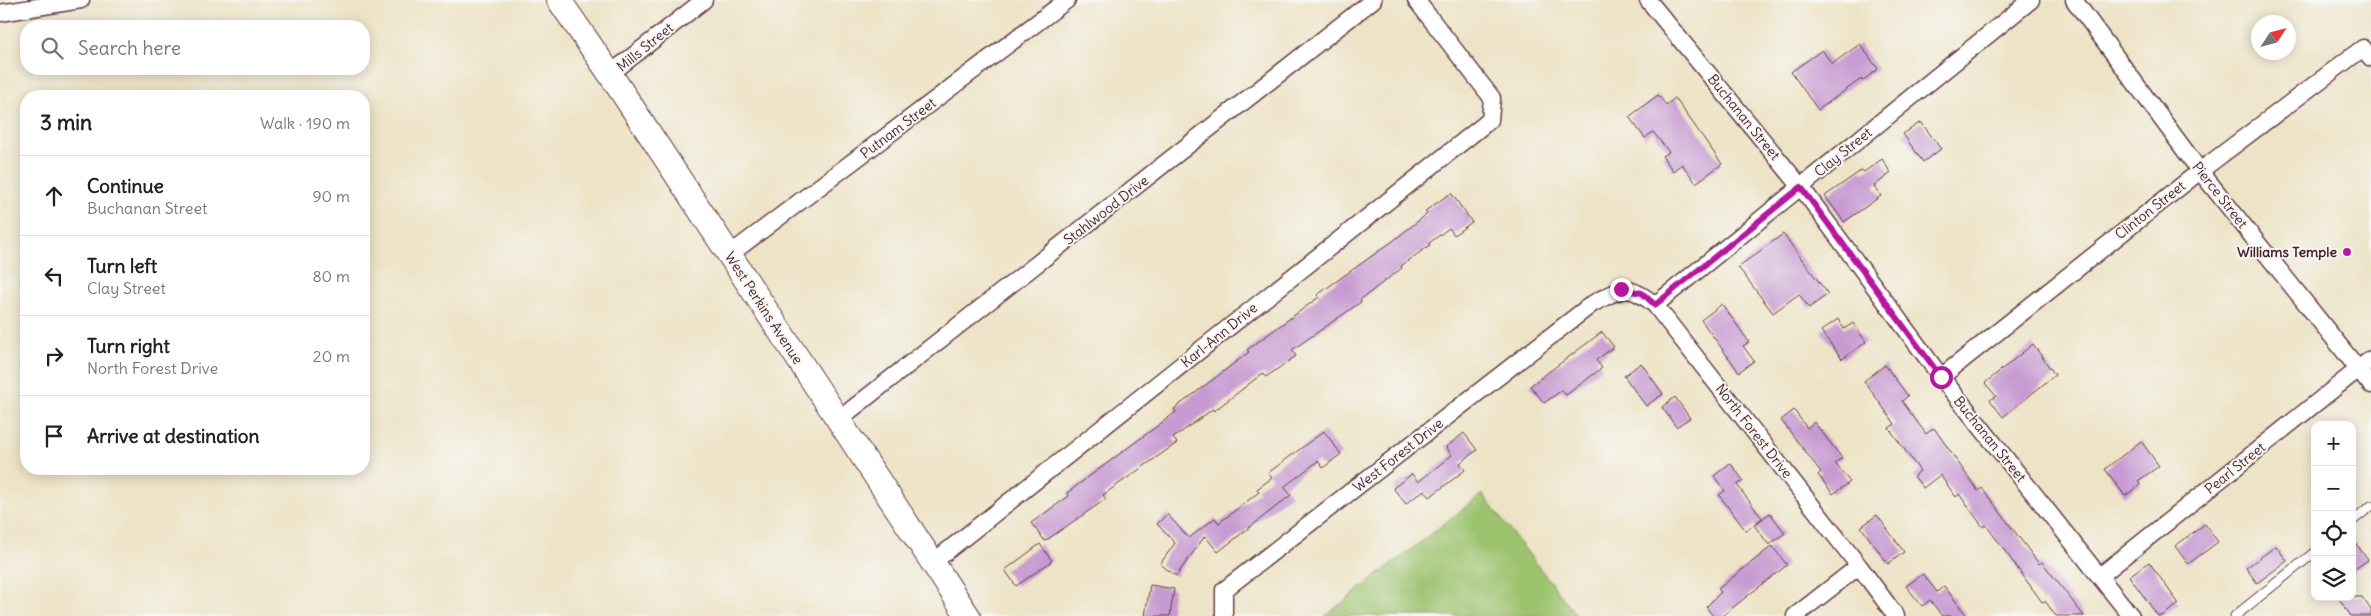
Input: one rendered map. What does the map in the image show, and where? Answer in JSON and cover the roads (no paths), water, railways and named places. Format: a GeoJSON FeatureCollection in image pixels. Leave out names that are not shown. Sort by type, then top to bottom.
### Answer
{"type":"FeatureCollection","features":[{"type":"Feature","properties":{"kind":"main road","name":"West Perkins Avenue"},"geometry":{"type":"LineString","coordinates":[[558,0],[610,74],[968,616]]}},
{"type":"Feature","properties":{"kind":"street"},"geometry":{"type":"LineString","coordinates":[[0,13],[81,0]]}},
{"type":"Feature","properties":{"kind":"street","name":"Mills Street"},"geometry":{"type":"LineString","coordinates":[[610,74],[704,0]]}},
{"type":"Feature","properties":{"kind":"street","name":"Putnam Street"},"geometry":{"type":"LineString","coordinates":[[729,255],[1066,0]]}},
{"type":"Feature","properties":{"kind":"street","name":"Stahlwood Drive"},"geometry":{"type":"LineString","coordinates":[[838,420],[1373,0]]}},
{"type":"Feature","properties":{"kind":"street","name":"Karl-Ann Drive"},"geometry":{"type":"LineString","coordinates":[[932,563],[1490,120],[1492,98],[1416,0]]}},
{"type":"Feature","properties":{"kind":"street","name":"Buchanan Street"},"geometry":{"type":"LineString","coordinates":[[1648,0],[1801,187],[1941,377],[2131,616]]}},
{"type":"Feature","properties":{"kind":"street","name":"Clay Street"},"geometry":{"type":"LineString","coordinates":[[1655,305],[2032,0]]}},
{"type":"Feature","properties":{"kind":"street","name":"Pierce Street"},"geometry":{"type":"LineString","coordinates":[[2074,0],[2200,171],[2365,364],[2371,385]]}},
{"type":"Feature","properties":{"kind":"street","name":"Clinton Street"},"geometry":{"type":"LineString","coordinates":[[1941,377],[2200,171],[2367,53]]}},
{"type":"Feature","properties":{"kind":"street","name":"North Forest Drive"},"geometry":{"type":"LineString","coordinates":[[1592,304],[1621,289],[1642,293],[1655,305],[1896,616]]}},
{"type":"Feature","properties":{"kind":"street","name":"West Forest Drive"},"geometry":{"type":"LineString","coordinates":[[1224,616],[1224,590],[1592,304]]}},
{"type":"Feature","properties":{"kind":"street","name":"Pearl Street"},"geometry":{"type":"LineString","coordinates":[[2100,576],[2365,364]]}},
{"type":"Feature","properties":{"kind":"street"},"geometry":{"type":"LineString","coordinates":[[1795,616],[1859,566]]}},
{"type":"Feature","properties":{"kind":"lane"},"geometry":{"type":"LineString","coordinates":[[2356,518],[2371,506]]}},
{"type":"Feature","properties":{"kind":"lane"},"geometry":{"type":"LineString","coordinates":[[2235,616],[2311,555]]}},
{"type":"Feature","properties":{"kind":"place","name":"Williams Temple"},"geometry":{"type":"Point","coordinates":[2347,252]}}]}
